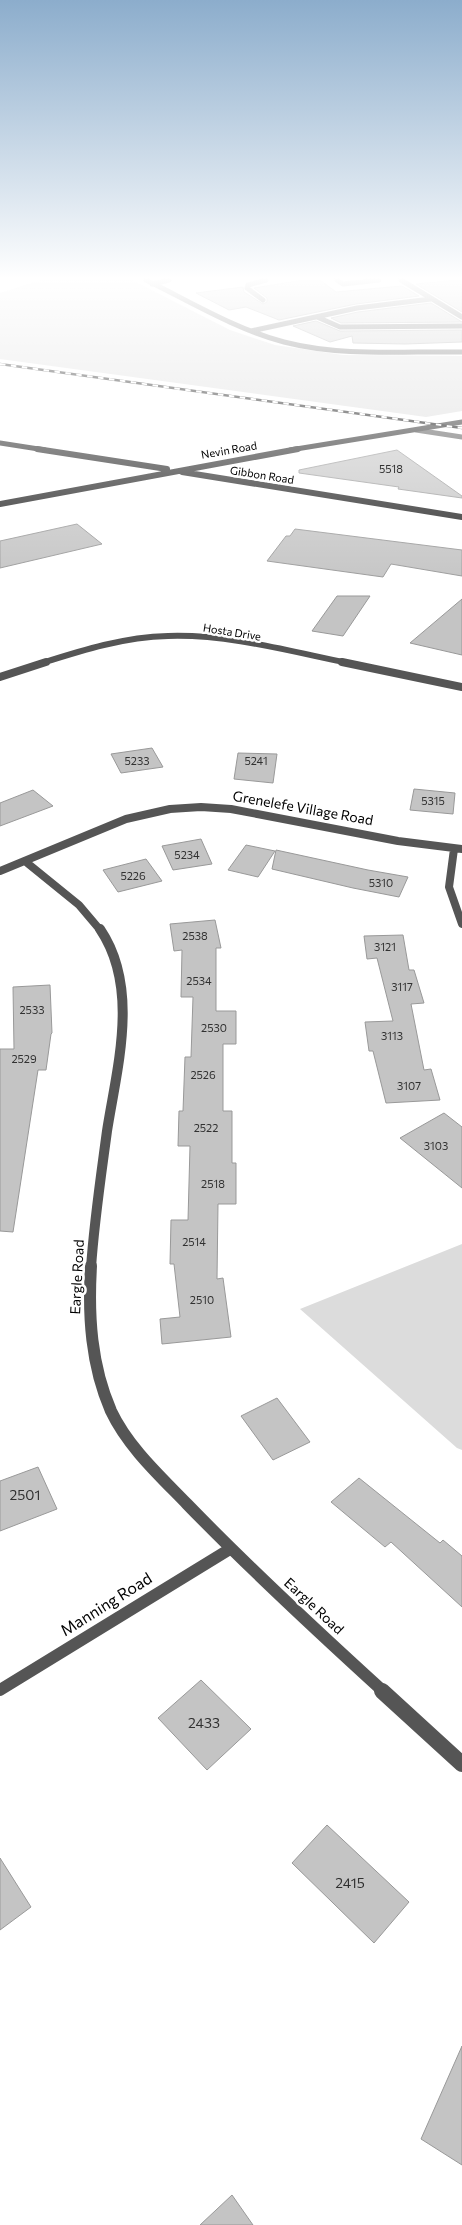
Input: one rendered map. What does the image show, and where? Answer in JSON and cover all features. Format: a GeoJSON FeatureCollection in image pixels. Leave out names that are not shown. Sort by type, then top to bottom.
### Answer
{"type":"FeatureCollection","features":[{"type":"Feature","properties":{"kind":"main road","name":"Nevin Road"},"geometry":{"type":"LineString","coordinates":[[0,504],[174,470],[462,422]]}},
{"type":"Feature","properties":{"kind":"main road","name":"Gibbon Road"},"geometry":{"type":"LineString","coordinates":[[0,443],[462,517]]}},
{"type":"Feature","properties":{"kind":"street"},"geometry":{"type":"LineString","coordinates":[[416,430],[462,437]]}},
{"type":"Feature","properties":{"kind":"street","name":"Hosta Drive"},"geometry":{"type":"LineString","coordinates":[[0,677],[53,659],[110,645],[149,637],[181,635],[233,641],[462,687]]}},
{"type":"Feature","properties":{"kind":"street","name":"Grenelefe Village Road"},"geometry":{"type":"LineString","coordinates":[[0,871],[113,825],[151,813],[194,807],[244,810],[458,849]]}},
{"type":"Feature","properties":{"kind":"street"},"geometry":{"type":"LineString","coordinates":[[458,849],[449,887],[462,924]]}},
{"type":"Feature","properties":{"kind":"street","name":"Eargle Road"},"geometry":{"type":"LineString","coordinates":[[26,862],[76,902],[105,937],[121,980],[122,998],[118,1054],[90,1267],[88,1312],[95,1364],[112,1414],[133,1447],[230,1549],[462,1764]]}},
{"type":"Feature","properties":{"kind":"street","name":"Manning Road"},"geometry":{"type":"LineString","coordinates":[[0,1690],[230,1549]]}},
{"type":"Feature","properties":{"kind":"shaded area"},"geometry":{"type":"Polygon","coordinates":[[[182,384],[462,384],[462,411],[426,417],[182,384]]]}},
{"type":"Feature","properties":{"kind":"shaded area"},"geometry":{"type":"Polygon","coordinates":[[[462,1244],[462,1450],[457,1448],[300,1309],[462,1244]]]}},
{"type":"Feature","properties":{"kind":"building"},"geometry":{"type":"Polygon","coordinates":[[[397,450],[462,496],[462,498],[299,473],[299,470],[397,450]]]}},
{"type":"Feature","properties":{"kind":"building"},"geometry":{"type":"Polygon","coordinates":[[[77,524],[102,544],[0,568],[0,541],[77,524]]]}},
{"type":"Feature","properties":{"kind":"building"},"geometry":{"type":"Polygon","coordinates":[[[295,529],[462,550],[462,576],[391,564],[383,577],[267,561],[286,536],[290,536],[295,529]]]}},
{"type":"Feature","properties":{"kind":"building"},"geometry":{"type":"Polygon","coordinates":[[[337,596],[370,596],[343,636],[312,631],[337,596]]]}},
{"type":"Feature","properties":{"kind":"building"},"geometry":{"type":"Polygon","coordinates":[[[462,599],[462,655],[410,643],[462,599]]]}},
{"type":"Feature","properties":{"kind":"building"},"geometry":{"type":"Polygon","coordinates":[[[152,748],[163,767],[121,773],[111,754],[152,748]]]}},
{"type":"Feature","properties":{"kind":"building"},"geometry":{"type":"Polygon","coordinates":[[[238,753],[277,754],[273,783],[234,779],[238,753]]]}},
{"type":"Feature","properties":{"kind":"building"},"geometry":{"type":"Polygon","coordinates":[[[414,789],[455,793],[453,814],[410,810],[414,789]]]}},
{"type":"Feature","properties":{"kind":"building"},"geometry":{"type":"Polygon","coordinates":[[[33,790],[53,806],[0,826],[0,803],[33,790]]]}},
{"type":"Feature","properties":{"kind":"building"},"geometry":{"type":"Polygon","coordinates":[[[201,839],[212,864],[173,870],[162,846],[201,839]]]}},
{"type":"Feature","properties":{"kind":"building"},"geometry":{"type":"Polygon","coordinates":[[[246,845],[275,851],[258,877],[228,870],[246,845]]]}},
{"type":"Feature","properties":{"kind":"building"},"geometry":{"type":"Polygon","coordinates":[[[276,850],[408,877],[399,897],[353,888],[272,869],[276,850]]]}},
{"type":"Feature","properties":{"kind":"building"},"geometry":{"type":"Polygon","coordinates":[[[146,859],[162,881],[118,892],[103,870],[146,859]]]}},
{"type":"Feature","properties":{"kind":"building"},"geometry":{"type":"Polygon","coordinates":[[[215,920],[221,948],[216,948],[216,1011],[236,1011],[236,1044],[223,1044],[223,1111],[232,1111],[232,1163],[236,1163],[236,1204],[218,1204],[217,1279],[223,1278],[231,1337],[162,1344],[160,1319],[180,1317],[174,1264],[170,1264],[171,1220],[188,1220],[190,1146],[178,1146],[179,1111],[183,1111],[185,1057],[191,1057],[193,997],[181,997],[182,950],[174,951],[170,924],[215,920]]]}},
{"type":"Feature","properties":{"kind":"building"},"geometry":{"type":"Polygon","coordinates":[[[403,935],[409,970],[414,970],[424,1003],[411,1004],[424,1070],[431,1069],[440,1100],[386,1103],[373,1051],[369,1051],[365,1022],[393,1021],[377,958],[367,959],[364,936],[403,935]]]}},
{"type":"Feature","properties":{"kind":"building"},"geometry":{"type":"Polygon","coordinates":[[[50,985],[52,1033],[46,1070],[38,1070],[13,1232],[0,1231],[0,1049],[14,1049],[13,987],[50,985]]]}},
{"type":"Feature","properties":{"kind":"building"},"geometry":{"type":"Polygon","coordinates":[[[444,1113],[462,1127],[462,1188],[400,1138],[444,1113]]]}},
{"type":"Feature","properties":{"kind":"building"},"geometry":{"type":"Polygon","coordinates":[[[277,1398],[310,1442],[273,1460],[241,1416],[277,1398]]]}},
{"type":"Feature","properties":{"kind":"building"},"geometry":{"type":"Polygon","coordinates":[[[38,1467],[57,1509],[0,1531],[0,1481],[38,1467]]]}},
{"type":"Feature","properties":{"kind":"building"},"geometry":{"type":"Polygon","coordinates":[[[359,1478],[440,1543],[443,1540],[462,1556],[462,1607],[391,1542],[385,1547],[331,1502],[359,1478]]]}},
{"type":"Feature","properties":{"kind":"building"},"geometry":{"type":"Polygon","coordinates":[[[201,1680],[251,1729],[207,1770],[158,1718],[201,1680]]]}},
{"type":"Feature","properties":{"kind":"building"},"geometry":{"type":"Polygon","coordinates":[[[327,1825],[409,1902],[374,1943],[292,1863],[327,1825]]]}},
{"type":"Feature","properties":{"kind":"building"},"geometry":{"type":"Polygon","coordinates":[[[0,1858],[31,1907],[0,1930],[0,1858]]]}},
{"type":"Feature","properties":{"kind":"building"},"geometry":{"type":"Polygon","coordinates":[[[462,2046],[462,2165],[421,2139],[462,2046]]]}},
{"type":"Feature","properties":{"kind":"building"},"geometry":{"type":"Polygon","coordinates":[[[232,2195],[253,2225],[200,2225],[232,2195]]]}},
{"type":"Feature","properties":{"kind":"railway"},"geometry":{"type":"LineString","coordinates":[[143,384],[462,428]]}}]}
